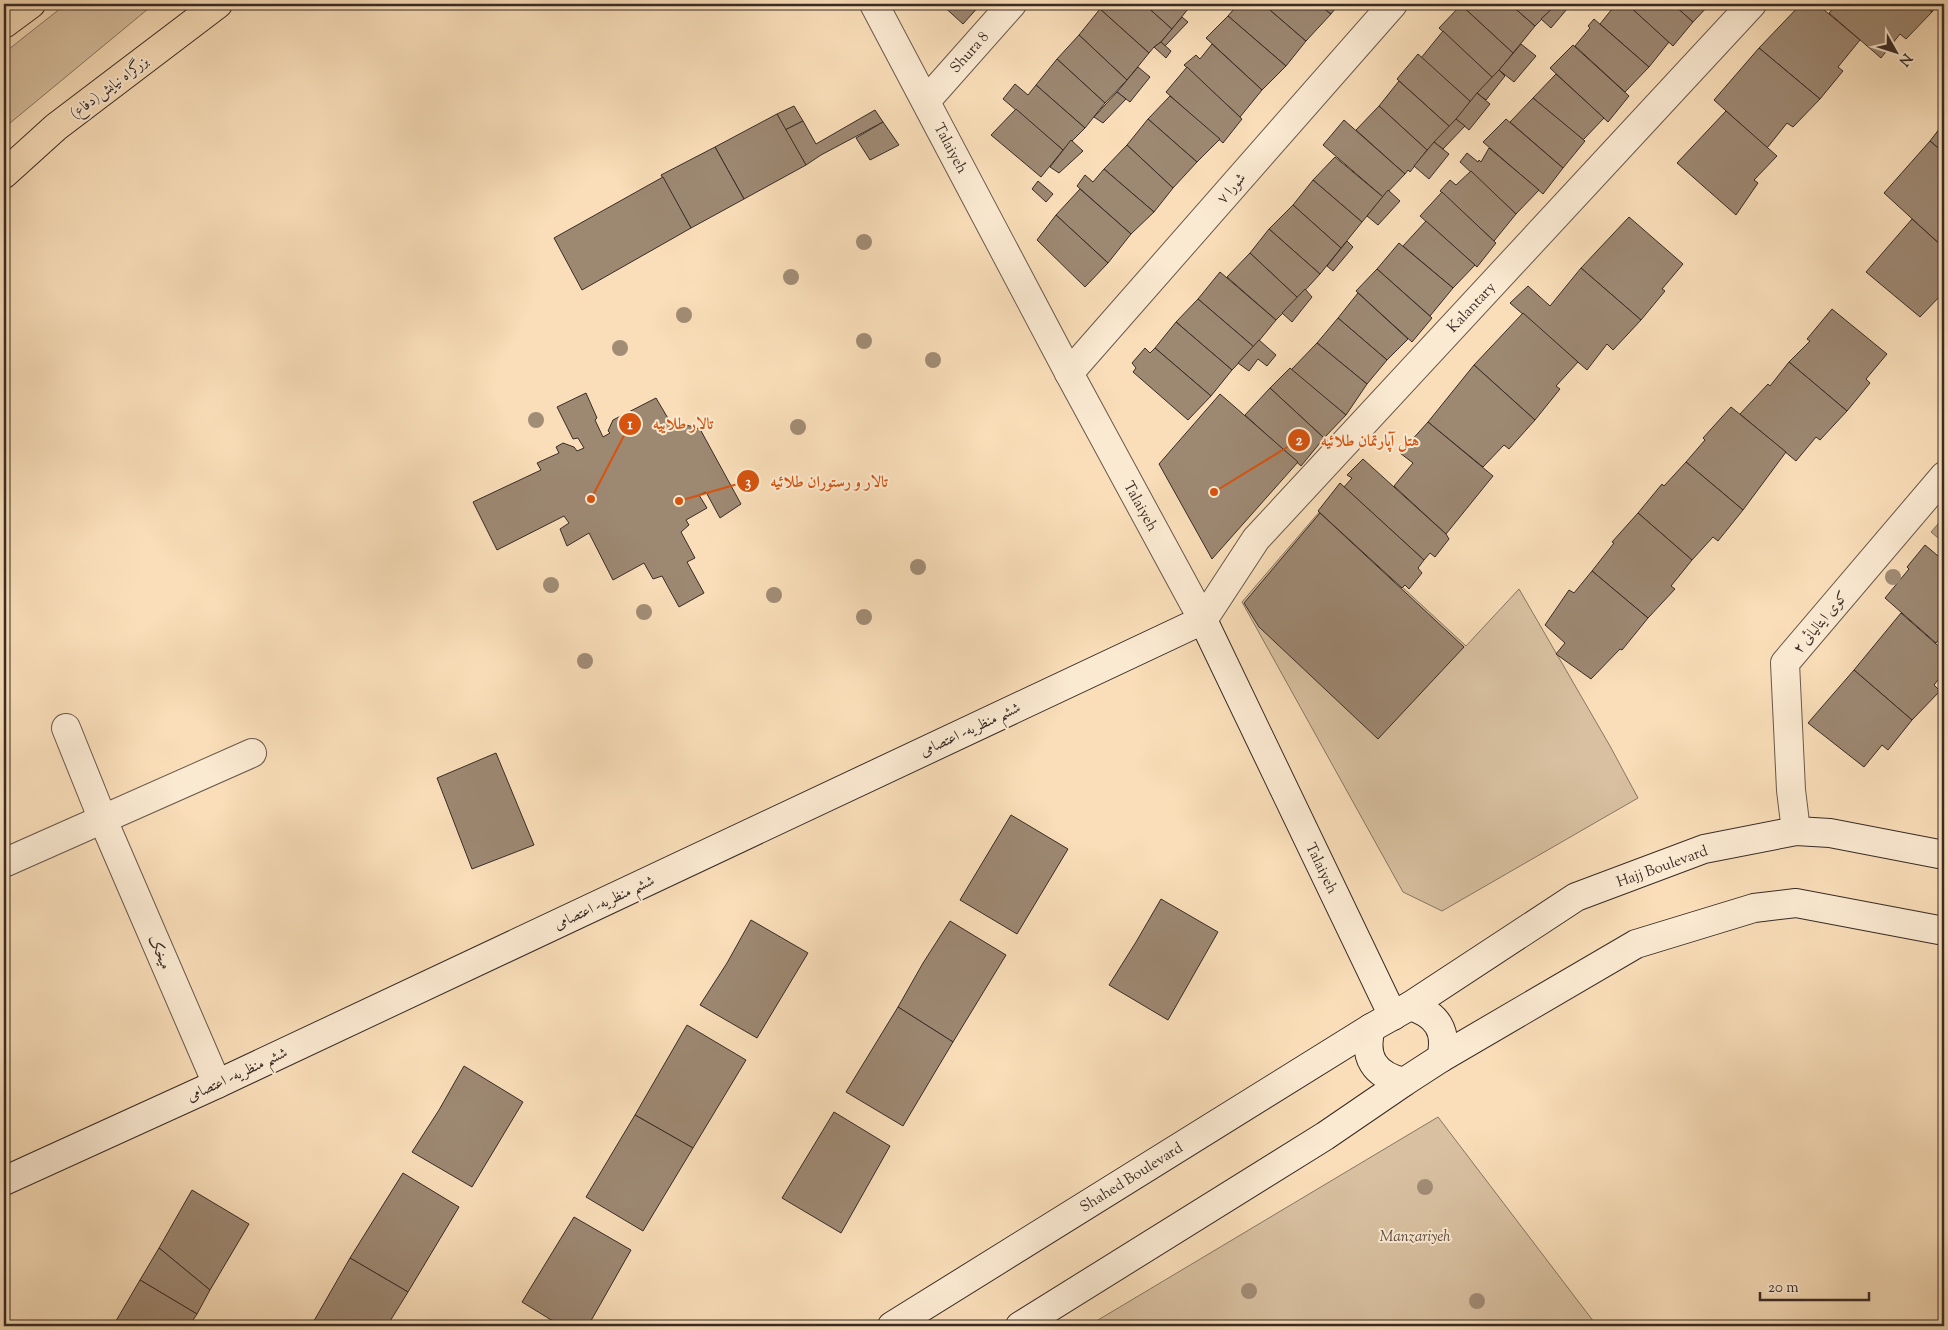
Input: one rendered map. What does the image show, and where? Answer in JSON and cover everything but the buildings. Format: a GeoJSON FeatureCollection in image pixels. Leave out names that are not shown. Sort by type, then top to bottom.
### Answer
{"type":"FeatureCollection","features":[{"type":"Feature","properties":{"kind":"highway"},"geometry":{"type":"LineString","coordinates":[[4,24],[31,4]]}},
{"type":"Feature","properties":{"kind":"highway","name":"بزرگراه نیایش(دفاع)"},"geometry":{"type":"LineString","coordinates":[[4,174],[56,127],[218,4]]}},
{"type":"Feature","properties":{"kind":"main road","name":"Talaiyeh"},"geometry":{"type":"LineString","coordinates":[[874,4],[1069,373],[1203,620],[1391,1016]]}},
{"type":"Feature","properties":{"kind":"main road","name":"Shura 8"},"geometry":{"type":"LineString","coordinates":[[926,101],[1012,4]]}},
{"type":"Feature","properties":{"kind":"main road","name":"شورا ۷"},"geometry":{"type":"LineString","coordinates":[[1069,373],[1393,4]]}},
{"type":"Feature","properties":{"kind":"main road","name":"Kalantary"},"geometry":{"type":"LineString","coordinates":[[1203,620],[1256,539],[1752,4]]}},
{"type":"Feature","properties":{"kind":"main road","name":"کوی ایتالیائی ۲"},"geometry":{"type":"LineString","coordinates":[[1796,831],[1791,790],[1785,663],[1944,476]]}},
{"type":"Feature","properties":{"kind":"main road","name":"ششم منظریه- اعتصامی"},"geometry":{"type":"LineString","coordinates":[[4,1182],[218,1084],[1203,620]]}},
{"type":"Feature","properties":{"kind":"main road","name":"میخک"},"geometry":{"type":"LineString","coordinates":[[66,728],[103,820],[218,1084]]}},
{"type":"Feature","properties":{"kind":"main road"},"geometry":{"type":"LineString","coordinates":[[4,863],[252,753]]}},
{"type":"Feature","properties":{"kind":"main road","name":"Hajj Boulevard"},"geometry":{"type":"LineString","coordinates":[[1391,1016],[1576,897],[1704,849],[1796,831],[1830,833],[1944,855]]}},
{"type":"Feature","properties":{"kind":"main road"},"geometry":{"type":"LineString","coordinates":[[1020,1326],[1325,1136],[1441,1058],[1636,944],[1754,908],[1796,903],[1944,931]]}},
{"type":"Feature","properties":{"kind":"main road"},"geometry":{"type":"LineString","coordinates":[[1404,1082],[1392,1079],[1381,1073],[1373,1063],[1368,1052],[1368,1039],[1391,1016],[1422,1009],[1431,1016],[1438,1024],[1443,1035],[1444,1047],[1441,1058]]}},
{"type":"Feature","properties":{"kind":"main road","name":"Shahed Boulevard"},"geometry":{"type":"LineString","coordinates":[[892,1326],[1391,1016]]}},
{"type":"Feature","properties":{"kind":"green space"},"geometry":{"type":"Polygon","coordinates":[[[66,4],[154,4],[4,128],[4,53],[66,4]]]}},
{"type":"Feature","properties":{"kind":"green space"},"geometry":{"type":"Polygon","coordinates":[[[1320,511],[1466,646],[1519,589],[1638,798],[1442,911],[1403,892],[1242,602],[1320,511]]]}},
{"type":"Feature","properties":{"kind":"green space","name":"Manzariyeh"},"geometry":{"type":"Polygon","coordinates":[[[1438,1117],[1597,1326],[1088,1326],[1438,1117]]]}},
{"type":"Feature","properties":{"kind":"shaded area"},"geometry":{"type":"Polygon","coordinates":[[[1944,517],[1944,543],[1931,532],[1944,517]]]}},
{"type":"Feature","properties":{"kind":"place","name":"هتل آپارتمان طلائیه"},"geometry":{"type":"Point","coordinates":[1214,492]}},
{"type":"Feature","properties":{"kind":"place","name":"تالار طلاییه"},"geometry":{"type":"Point","coordinates":[591,499]}},
{"type":"Feature","properties":{"kind":"place","name":"تالار و رستوران طلائیه"},"geometry":{"type":"Point","coordinates":[679,501]}}]}
